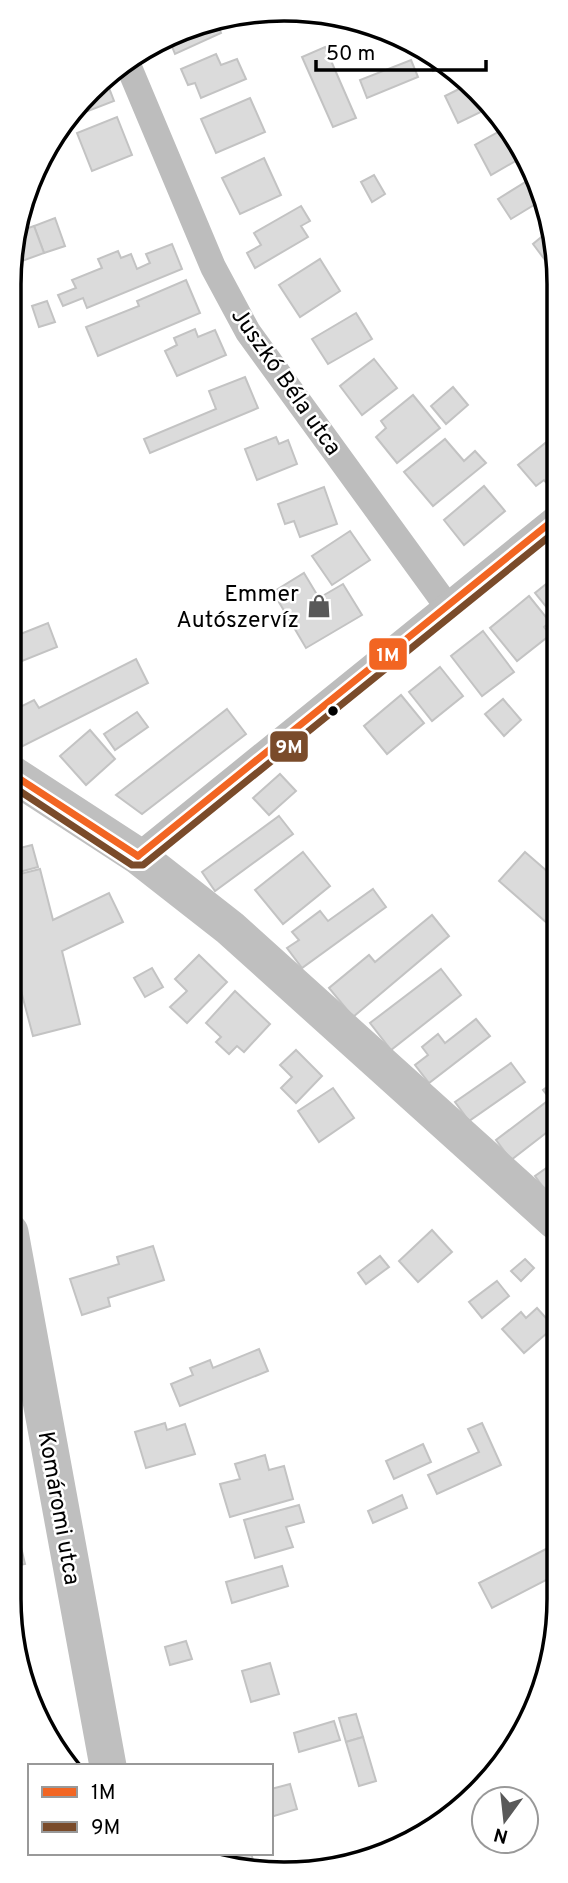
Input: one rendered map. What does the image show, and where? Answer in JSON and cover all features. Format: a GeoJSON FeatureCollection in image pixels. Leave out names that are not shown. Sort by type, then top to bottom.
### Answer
{"type":"FeatureCollection","features":[{"type":"Feature","properties":{"kind":"main road"},"geometry":{"type":"LineString","coordinates":[[21,780],[138,856],[230,928],[547,1214]]}},
{"type":"Feature","properties":{"kind":"main road","name":"Komáromi utca"},"geometry":{"type":"LineString","coordinates":[[21,1292],[108,1764]]}},
{"type":"Feature","properties":{"kind":"street","name":"Juszkó Béla utca"},"geometry":{"type":"LineString","coordinates":[[131,70],[213,267],[248,331],[447,606]]}},
{"type":"Feature","properties":{"kind":"street"},"geometry":{"type":"LineString","coordinates":[[138,856],[547,525]]}},
{"type":"Feature","properties":{"kind":"building"},"geometry":{"type":"Polygon","coordinates":[[[220,29],[221,33],[175,54],[172,46],[220,29]]]}},
{"type":"Feature","properties":{"kind":"building"},"geometry":{"type":"Polygon","coordinates":[[[325,47],[356,118],[333,127],[302,57],[325,47]]]}},
{"type":"Feature","properties":{"kind":"building"},"geometry":{"type":"Polygon","coordinates":[[[216,54],[221,65],[237,59],[246,79],[201,98],[195,83],[188,85],[181,69],[216,54]]]}},
{"type":"Feature","properties":{"kind":"building"},"geometry":{"type":"Polygon","coordinates":[[[411,60],[418,77],[367,98],[360,80],[411,60]]]}},
{"type":"Feature","properties":{"kind":"building"},"geometry":{"type":"Polygon","coordinates":[[[109,88],[114,101],[85,112],[109,88]]]}},
{"type":"Feature","properties":{"kind":"building"},"geometry":{"type":"Polygon","coordinates":[[[460,89],[482,111],[458,123],[445,96],[460,89]]]}},
{"type":"Feature","properties":{"kind":"building"},"geometry":{"type":"Polygon","coordinates":[[[250,98],[265,132],[216,153],[201,119],[250,98]]]}},
{"type":"Feature","properties":{"kind":"building"},"geometry":{"type":"Polygon","coordinates":[[[117,117],[132,155],[92,171],[77,133],[117,117]]]}},
{"type":"Feature","properties":{"kind":"building"},"geometry":{"type":"Polygon","coordinates":[[[499,132],[516,161],[491,175],[475,145],[499,132]]]}},
{"type":"Feature","properties":{"kind":"building"},"geometry":{"type":"Polygon","coordinates":[[[264,158],[281,195],[240,214],[222,178],[264,158]]]}},
{"type":"Feature","properties":{"kind":"building"},"geometry":{"type":"Polygon","coordinates":[[[374,175],[385,194],[372,202],[361,182],[374,175]]]}},
{"type":"Feature","properties":{"kind":"building"},"geometry":{"type":"Polygon","coordinates":[[[526,181],[535,205],[511,219],[498,199],[526,181]]]}},
{"type":"Feature","properties":{"kind":"building"},"geometry":{"type":"Polygon","coordinates":[[[301,206],[310,221],[301,226],[308,237],[255,268],[247,253],[261,245],[254,233],[301,206]]]}},
{"type":"Feature","properties":{"kind":"building"},"geometry":{"type":"Polygon","coordinates":[[[55,218],[65,246],[44,253],[34,226],[55,218]]]}},
{"type":"Feature","properties":{"kind":"building"},"geometry":{"type":"Polygon","coordinates":[[[34,226],[44,253],[22,261],[23,250],[27,228],[34,226]]]}},
{"type":"Feature","properties":{"kind":"building"},"geometry":{"type":"Polygon","coordinates":[[[543,236],[546,261],[533,244],[543,236]]]}},
{"type":"Feature","properties":{"kind":"building"},"geometry":{"type":"Polygon","coordinates":[[[172,244],[182,269],[87,308],[83,298],[63,306],[58,295],[76,288],[72,280],[102,268],[98,259],[118,251],[121,258],[131,254],[137,269],[150,263],[146,254],[172,244]]]}},
{"type":"Feature","properties":{"kind":"building"},"geometry":{"type":"Polygon","coordinates":[[[320,259],[340,291],[300,317],[279,285],[320,259]]]}},
{"type":"Feature","properties":{"kind":"building"},"geometry":{"type":"Polygon","coordinates":[[[186,280],[200,313],[98,356],[86,327],[139,306],[137,301],[186,280]]]}},
{"type":"Feature","properties":{"kind":"building"},"geometry":{"type":"Polygon","coordinates":[[[47,301],[55,322],[39,327],[32,306],[47,301]]]}},
{"type":"Feature","properties":{"kind":"building"},"geometry":{"type":"Polygon","coordinates":[[[356,313],[372,339],[328,364],[312,339],[356,313]]]}},
{"type":"Feature","properties":{"kind":"building"},"geometry":{"type":"Polygon","coordinates":[[[195,329],[198,337],[215,330],[226,355],[177,376],[165,351],[177,345],[174,338],[195,329]]]}},
{"type":"Feature","properties":{"kind":"building"},"geometry":{"type":"Polygon","coordinates":[[[374,359],[397,388],[362,415],[340,386],[374,359]]]}},
{"type":"Feature","properties":{"kind":"building"},"geometry":{"type":"Polygon","coordinates":[[[245,377],[258,408],[150,453],[144,439],[216,409],[209,391],[245,377]]]}},
{"type":"Feature","properties":{"kind":"building"},"geometry":{"type":"Polygon","coordinates":[[[453,387],[468,405],[446,424],[431,406],[453,387]]]}},
{"type":"Feature","properties":{"kind":"building"},"geometry":{"type":"Polygon","coordinates":[[[413,395],[440,428],[397,463],[376,437],[386,428],[381,421],[413,395]]]}},
{"type":"Feature","properties":{"kind":"building"},"geometry":{"type":"Polygon","coordinates":[[[276,437],[279,444],[288,440],[297,464],[257,480],[245,449],[276,437]]]}},
{"type":"Feature","properties":{"kind":"building"},"geometry":{"type":"Polygon","coordinates":[[[445,439],[464,461],[475,451],[486,463],[433,506],[404,472],[445,439]]]}},
{"type":"Feature","properties":{"kind":"building"},"geometry":{"type":"Polygon","coordinates":[[[547,442],[547,484],[544,480],[536,486],[518,465],[547,442]]]}},
{"type":"Feature","properties":{"kind":"building"},"geometry":{"type":"Polygon","coordinates":[[[484,486],[505,511],[464,545],[444,520],[484,486]]]}},
{"type":"Feature","properties":{"kind":"building"},"geometry":{"type":"Polygon","coordinates":[[[324,487],[337,524],[300,537],[294,521],[285,524],[278,504],[324,487]]]}},
{"type":"Feature","properties":{"kind":"building"},"geometry":{"type":"Polygon","coordinates":[[[350,531],[370,560],[332,585],[312,556],[350,531]]]}},
{"type":"Feature","properties":{"kind":"building","name":"Emmer Autószervíz"},"geometry":{"type":"Polygon","coordinates":[[[304,573],[319,598],[343,584],[362,615],[306,648],[273,592],[304,573]]]}},
{"type":"Feature","properties":{"kind":"building"},"geometry":{"type":"Polygon","coordinates":[[[547,583],[547,608],[535,593],[547,583]]]}},
{"type":"Feature","properties":{"kind":"building"},"geometry":{"type":"Polygon","coordinates":[[[529,596],[547,618],[544,627],[547,637],[517,661],[490,628],[529,596]]]}},
{"type":"Feature","properties":{"kind":"building"},"geometry":{"type":"Polygon","coordinates":[[[48,623],[57,647],[21,661],[21,634],[48,623]]]}},
{"type":"Feature","properties":{"kind":"building"},"geometry":{"type":"Polygon","coordinates":[[[483,631],[514,672],[482,696],[451,656],[483,631]]]}},
{"type":"Feature","properties":{"kind":"building"},"geometry":{"type":"Polygon","coordinates":[[[136,659],[148,683],[21,747],[21,706],[34,700],[39,708],[136,659]]]}},
{"type":"Feature","properties":{"kind":"building"},"geometry":{"type":"Polygon","coordinates":[[[440,667],[463,696],[432,721],[409,692],[440,667]]]}},
{"type":"Feature","properties":{"kind":"building"},"geometry":{"type":"Polygon","coordinates":[[[401,695],[424,723],[387,754],[364,726],[401,695]]]}},
{"type":"Feature","properties":{"kind":"building"},"geometry":{"type":"Polygon","coordinates":[[[503,699],[521,720],[504,736],[485,714],[503,699]]]}},
{"type":"Feature","properties":{"kind":"building"},"geometry":{"type":"Polygon","coordinates":[[[227,709],[246,734],[142,814],[116,795],[227,709]]]}},
{"type":"Feature","properties":{"kind":"building"},"geometry":{"type":"Polygon","coordinates":[[[137,712],[148,727],[115,750],[104,734],[137,712]]]}},
{"type":"Feature","properties":{"kind":"building"},"geometry":{"type":"Polygon","coordinates":[[[90,730],[115,759],[86,785],[60,756],[90,730]]]}},
{"type":"Feature","properties":{"kind":"building"},"geometry":{"type":"Polygon","coordinates":[[[280,774],[296,791],[269,815],[253,798],[280,774]]]}},
{"type":"Feature","properties":{"kind":"building"},"geometry":{"type":"Polygon","coordinates":[[[279,816],[293,834],[215,891],[202,872],[279,816]]]}},
{"type":"Feature","properties":{"kind":"building"},"geometry":{"type":"Polygon","coordinates":[[[32,845],[38,867],[21,872],[21,848],[32,845]]]}},
{"type":"Feature","properties":{"kind":"building"},"geometry":{"type":"Polygon","coordinates":[[[303,852],[330,886],[283,924],[255,890],[303,852]]]}},
{"type":"Feature","properties":{"kind":"building"},"geometry":{"type":"Polygon","coordinates":[[[525,852],[547,871],[547,923],[499,881],[525,852]]]}},
{"type":"Feature","properties":{"kind":"building"},"geometry":{"type":"Polygon","coordinates":[[[40,869],[53,920],[109,893],[123,922],[62,951],[80,1024],[33,1036],[21,991],[21,874],[40,869]]]}},
{"type":"Feature","properties":{"kind":"building"},"geometry":{"type":"Polygon","coordinates":[[[373,889],[386,907],[302,968],[287,948],[299,940],[292,932],[320,911],[328,921],[373,889]]]}},
{"type":"Feature","properties":{"kind":"building"},"geometry":{"type":"Polygon","coordinates":[[[432,915],[449,936],[353,1017],[329,988],[369,955],[375,962],[432,915]]]}},
{"type":"Feature","properties":{"kind":"building"},"geometry":{"type":"Polygon","coordinates":[[[199,955],[227,982],[187,1023],[170,1007],[187,991],[175,979],[199,955]]]}},
{"type":"Feature","properties":{"kind":"building"},"geometry":{"type":"Polygon","coordinates":[[[152,968],[163,987],[145,997],[134,978],[152,968]]]}},
{"type":"Feature","properties":{"kind":"building"},"geometry":{"type":"Polygon","coordinates":[[[441,969],[461,995],[391,1050],[370,1023],[441,969]]]}},
{"type":"Feature","properties":{"kind":"building"},"geometry":{"type":"Polygon","coordinates":[[[235,991],[270,1024],[244,1052],[237,1046],[229,1054],[216,1042],[221,1037],[206,1023],[235,991]]]}},
{"type":"Feature","properties":{"kind":"building"},"geometry":{"type":"Polygon","coordinates":[[[476,1019],[490,1036],[429,1083],[415,1065],[428,1055],[422,1047],[438,1034],[445,1043],[476,1019]]]}},
{"type":"Feature","properties":{"kind":"building"},"geometry":{"type":"Polygon","coordinates":[[[296,1050],[322,1076],[296,1103],[281,1088],[292,1077],[280,1065],[296,1050]]]}},
{"type":"Feature","properties":{"kind":"building"},"geometry":{"type":"Polygon","coordinates":[[[511,1063],[525,1082],[469,1121],[455,1102],[511,1063]]]}},
{"type":"Feature","properties":{"kind":"building"},"geometry":{"type":"Polygon","coordinates":[[[333,1088],[354,1118],[319,1142],[298,1111],[333,1088]]]}},
{"type":"Feature","properties":{"kind":"building"},"geometry":{"type":"Polygon","coordinates":[[[547,1101],[547,1132],[511,1160],[496,1140],[547,1101]]]}},
{"type":"Feature","properties":{"kind":"building"},"geometry":{"type":"Polygon","coordinates":[[[547,1168],[547,1193],[535,1176],[547,1168]]]}},
{"type":"Feature","properties":{"kind":"building"},"geometry":{"type":"Polygon","coordinates":[[[432,1230],[452,1252],[418,1282],[399,1261],[432,1230]]]}},
{"type":"Feature","properties":{"kind":"building"},"geometry":{"type":"Polygon","coordinates":[[[153,1246],[164,1280],[108,1298],[110,1306],[82,1315],[70,1279],[119,1264],[117,1257],[153,1246]]]}},
{"type":"Feature","properties":{"kind":"building"},"geometry":{"type":"Polygon","coordinates":[[[380,1256],[389,1267],[366,1284],[358,1273],[380,1256]]]}},
{"type":"Feature","properties":{"kind":"building"},"geometry":{"type":"Polygon","coordinates":[[[525,1259],[534,1268],[521,1281],[511,1271],[525,1259]]]}},
{"type":"Feature","properties":{"kind":"building"},"geometry":{"type":"Polygon","coordinates":[[[497,1281],[509,1296],[482,1318],[469,1302],[497,1281]]]}},
{"type":"Feature","properties":{"kind":"building"},"geometry":{"type":"Polygon","coordinates":[[[537,1308],[547,1319],[547,1333],[524,1353],[502,1329],[521,1312],[526,1318],[537,1308]]]}},
{"type":"Feature","properties":{"kind":"building"},"geometry":{"type":"Polygon","coordinates":[[[259,1349],[268,1371],[180,1406],[171,1384],[193,1375],[190,1368],[210,1360],[213,1368],[259,1349]]]}},
{"type":"Feature","properties":{"kind":"building"},"geometry":{"type":"Polygon","coordinates":[[[165,1423],[167,1430],[185,1424],[195,1454],[146,1468],[135,1432],[165,1423]]]}},
{"type":"Feature","properties":{"kind":"building"},"geometry":{"type":"Polygon","coordinates":[[[482,1423],[501,1465],[437,1494],[428,1475],[479,1452],[468,1429],[482,1423]]]}},
{"type":"Feature","properties":{"kind":"building"},"geometry":{"type":"Polygon","coordinates":[[[423,1444],[431,1462],[394,1479],[386,1461],[423,1444]]]}},
{"type":"Feature","properties":{"kind":"building"},"geometry":{"type":"Polygon","coordinates":[[[265,1455],[269,1470],[284,1466],[293,1499],[230,1517],[220,1484],[240,1479],[235,1464],[265,1455]]]}},
{"type":"Feature","properties":{"kind":"building"},"geometry":{"type":"Polygon","coordinates":[[[402,1495],[407,1508],[373,1523],[368,1511],[402,1495]]]}},
{"type":"Feature","properties":{"kind":"building"},"geometry":{"type":"Polygon","coordinates":[[[299,1505],[304,1522],[286,1527],[293,1547],[255,1558],[244,1520],[299,1505]]]}},
{"type":"Feature","properties":{"kind":"building"},"geometry":{"type":"Polygon","coordinates":[[[21,1547],[25,1564],[21,1565],[21,1547]]]}},
{"type":"Feature","properties":{"kind":"building"},"geometry":{"type":"Polygon","coordinates":[[[547,1549],[547,1580],[492,1608],[479,1583],[547,1549]]]}},
{"type":"Feature","properties":{"kind":"building"},"geometry":{"type":"Polygon","coordinates":[[[282,1566],[288,1586],[232,1603],[226,1582],[282,1566]]]}},
{"type":"Feature","properties":{"kind":"building"},"geometry":{"type":"Polygon","coordinates":[[[186,1641],[192,1659],[170,1665],[165,1647],[186,1641]]]}},
{"type":"Feature","properties":{"kind":"building"},"geometry":{"type":"Polygon","coordinates":[[[270,1663],[279,1694],[251,1702],[242,1671],[270,1663]]]}},
{"type":"Feature","properties":{"kind":"building"},"geometry":{"type":"Polygon","coordinates":[[[356,1714],[363,1737],[346,1742],[339,1718],[356,1714]]]}},
{"type":"Feature","properties":{"kind":"building"},"geometry":{"type":"Polygon","coordinates":[[[334,1721],[340,1740],[299,1752],[294,1733],[334,1721]]]}},
{"type":"Feature","properties":{"kind":"building"},"geometry":{"type":"Polygon","coordinates":[[[363,1737],[376,1781],[359,1786],[346,1742],[363,1737]]]}},
{"type":"Feature","properties":{"kind":"building"},"geometry":{"type":"Polygon","coordinates":[[[290,1784],[297,1809],[273,1816],[273,1788],[290,1784]]]}},
{"type":"Feature","properties":{"kind":"building"},"geometry":{"type":"Polygon","coordinates":[[[224,1855],[252,1855],[253,1860],[224,1855]]]}},
{"type":"Feature","properties":{"kind":"transit line","name":"1M"},"geometry":{"type":"LineString","coordinates":[[138,856],[547,525]]}},
{"type":"Feature","properties":{"kind":"transit line","name":"9M"},"geometry":{"type":"LineString","coordinates":[[21,792],[132,865],[143,865],[547,538]]}},
{"type":"Feature","properties":{"kind":"transit line","name":"1M"},"geometry":{"type":"LineString","coordinates":[[21,780],[138,856]]}},
{"type":"Feature","properties":{"kind":"place","name":"Emmer Autószervíz"},"geometry":{"type":"Point","coordinates":[319,606]}}]}
